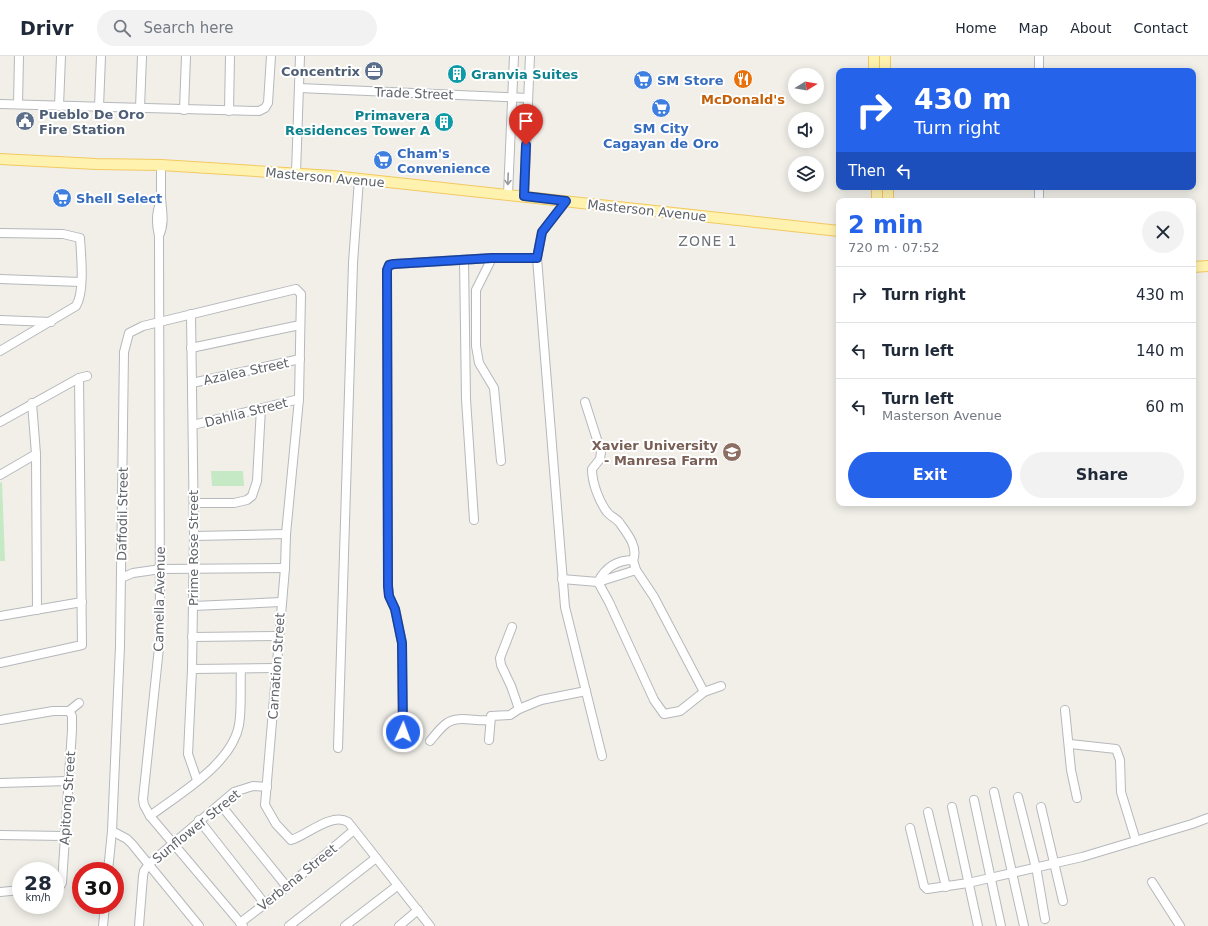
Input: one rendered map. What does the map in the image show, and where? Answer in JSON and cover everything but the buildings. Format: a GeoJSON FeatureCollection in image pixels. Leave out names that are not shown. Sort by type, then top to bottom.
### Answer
{"type":"FeatureCollection","features":[{"type":"Feature","properties":{"kind":"main road"},"geometry":{"type":"LineString","coordinates":[[874,56],[874,68]]}},
{"type":"Feature","properties":{"kind":"main road"},"geometry":{"type":"LineString","coordinates":[[885,56],[885,68]]}},
{"type":"Feature","properties":{"kind":"main road","name":"Masterson Avenue"},"geometry":{"type":"LineString","coordinates":[[0,159],[96,164],[161,165],[296,173],[508,194],[836,231]]}},
{"type":"Feature","properties":{"kind":"main road"},"geometry":{"type":"LineString","coordinates":[[1196,267],[1208,266]]}},
{"type":"Feature","properties":{"kind":"street"},"geometry":{"type":"LineString","coordinates":[[18,104],[19,56]]}},
{"type":"Feature","properties":{"kind":"street"},"geometry":{"type":"LineString","coordinates":[[59,106],[60,56]]}},
{"type":"Feature","properties":{"kind":"street"},"geometry":{"type":"LineString","coordinates":[[99,107],[101,56]]}},
{"type":"Feature","properties":{"kind":"street"},"geometry":{"type":"LineString","coordinates":[[140,108],[142,56]]}},
{"type":"Feature","properties":{"kind":"street"},"geometry":{"type":"LineString","coordinates":[[184,110],[186,56]]}},
{"type":"Feature","properties":{"kind":"street"},"geometry":{"type":"LineString","coordinates":[[229,111],[230,56]]}},
{"type":"Feature","properties":{"kind":"street"},"geometry":{"type":"LineString","coordinates":[[0,104],[252,112],[265,108],[269,97],[271,56]]}},
{"type":"Feature","properties":{"kind":"street"},"geometry":{"type":"LineString","coordinates":[[296,173],[300,56]]}},
{"type":"Feature","properties":{"kind":"street"},"geometry":{"type":"LineString","coordinates":[[508,194],[514,56]]}},
{"type":"Feature","properties":{"kind":"street"},"geometry":{"type":"LineString","coordinates":[[524,196],[530,56]]}},
{"type":"Feature","properties":{"kind":"street"},"geometry":{"type":"LineString","coordinates":[[1039,56],[1039,68]]}},
{"type":"Feature","properties":{"kind":"street","name":"Trade Street"},"geometry":{"type":"LineString","coordinates":[[299,88],[528,98]]}},
{"type":"Feature","properties":{"kind":"street","name":"Camella Avenue"},"geometry":{"type":"LineString","coordinates":[[161,165],[161,201],[157,210],[161,321],[160,638],[143,799],[144,805],[150,816],[242,924]]}},
{"type":"Feature","properties":{"kind":"street"},"geometry":{"type":"LineString","coordinates":[[338,748],[353,263],[359,179]]}},
{"type":"Feature","properties":{"kind":"street"},"geometry":{"type":"LineString","coordinates":[[566,201],[542,232],[537,258],[565,606],[602,756]]}},
{"type":"Feature","properties":{"kind":"street"},"geometry":{"type":"LineString","coordinates":[[0,233],[63,234],[80,238],[81,282],[80,299],[76,306],[52,322],[0,351]]}},
{"type":"Feature","properties":{"kind":"street"},"geometry":{"type":"LineString","coordinates":[[403,732],[402,643],[395,609],[389,596],[388,586],[387,270],[389,265],[394,264],[492,258],[537,258]]}},
{"type":"Feature","properties":{"kind":"street"},"geometry":{"type":"LineString","coordinates":[[492,258],[476,290],[476,346],[479,363],[494,388],[501,461]]}},
{"type":"Feature","properties":{"kind":"street"},"geometry":{"type":"LineString","coordinates":[[464,260],[466,399],[474,520]]}},
{"type":"Feature","properties":{"kind":"street"},"geometry":{"type":"LineString","coordinates":[[0,279],[81,282]]}},
{"type":"Feature","properties":{"kind":"street","name":"Daffodil Street"},"geometry":{"type":"LineString","coordinates":[[109,862],[112,831],[121,578],[124,347],[129,333],[161,321],[294,289],[299,290]]}},
{"type":"Feature","properties":{"kind":"street","name":"Carnation Street"},"geometry":{"type":"LineString","coordinates":[[299,290],[301,294],[298,399],[286,534],[285,568],[278,636],[266,808],[276,824],[289,839],[293,839],[320,825],[341,820],[348,822],[430,926]]}},
{"type":"Feature","properties":{"kind":"street","name":"Prime Rose Street"},"geometry":{"type":"LineString","coordinates":[[190,314],[193,425],[194,569],[192,669],[188,754],[197,780]]}},
{"type":"Feature","properties":{"kind":"street"},"geometry":{"type":"LineString","coordinates":[[0,320],[52,322]]}},
{"type":"Feature","properties":{"kind":"street"},"geometry":{"type":"LineString","coordinates":[[191,348],[300,326]]}},
{"type":"Feature","properties":{"kind":"street","name":"Azalea Street"},"geometry":{"type":"LineString","coordinates":[[192,383],[300,360]]}},
{"type":"Feature","properties":{"kind":"street"},"geometry":{"type":"LineString","coordinates":[[0,422],[32,403],[83,377],[81,646],[0,663]]}},
{"type":"Feature","properties":{"kind":"street","name":"Dahlia Street"},"geometry":{"type":"LineString","coordinates":[[193,425],[298,399]]}},
{"type":"Feature","properties":{"kind":"street"},"geometry":{"type":"LineString","coordinates":[[585,402],[601,450],[600,459],[592,469],[596,487],[608,513],[612,518],[618,520],[633,543],[635,552],[632,560],[636,570],[654,597],[704,692]]}},
{"type":"Feature","properties":{"kind":"street"},"geometry":{"type":"LineString","coordinates":[[32,403],[36,454],[37,610]]}},
{"type":"Feature","properties":{"kind":"street"},"geometry":{"type":"LineString","coordinates":[[194,503],[242,502],[252,496],[257,481],[261,408]]}},
{"type":"Feature","properties":{"kind":"street"},"geometry":{"type":"LineString","coordinates":[[0,475],[36,454]]}},
{"type":"Feature","properties":{"kind":"street"},"geometry":{"type":"LineString","coordinates":[[194,536],[286,534]]}},
{"type":"Feature","properties":{"kind":"street"},"geometry":{"type":"LineString","coordinates":[[598,582],[603,573],[614,564],[623,560],[632,560]]}},
{"type":"Feature","properties":{"kind":"street"},"geometry":{"type":"LineString","coordinates":[[121,578],[133,573],[161,569],[285,568]]}},
{"type":"Feature","properties":{"kind":"street"},"geometry":{"type":"LineString","coordinates":[[562,579],[598,582],[636,570]]}},
{"type":"Feature","properties":{"kind":"street"},"geometry":{"type":"LineString","coordinates":[[598,582],[662,712],[667,714],[680,711],[704,692],[721,686]]}},
{"type":"Feature","properties":{"kind":"street"},"geometry":{"type":"LineString","coordinates":[[0,616],[82,602]]}},
{"type":"Feature","properties":{"kind":"street"},"geometry":{"type":"LineString","coordinates":[[193,606],[281,602]]}},
{"type":"Feature","properties":{"kind":"street"},"geometry":{"type":"LineString","coordinates":[[512,626],[500,658],[501,665],[511,686],[519,709]]}},
{"type":"Feature","properties":{"kind":"street"},"geometry":{"type":"LineString","coordinates":[[192,637],[278,636]]}},
{"type":"Feature","properties":{"kind":"street"},"geometry":{"type":"LineString","coordinates":[[192,669],[276,668]]}},
{"type":"Feature","properties":{"kind":"street"},"geometry":{"type":"LineString","coordinates":[[150,816],[220,761],[235,738],[239,725],[241,669]]}},
{"type":"Feature","properties":{"kind":"street"},"geometry":{"type":"LineString","coordinates":[[488,740],[490,720],[493,716],[510,715],[519,709],[541,700],[586,691]]}},
{"type":"Feature","properties":{"kind":"street"},"geometry":{"type":"LineString","coordinates":[[0,720],[53,711],[69,711],[79,703]]}},
{"type":"Feature","properties":{"kind":"street"},"geometry":{"type":"LineString","coordinates":[[1065,710],[1070,744],[1071,770],[1077,798]]}},
{"type":"Feature","properties":{"kind":"street","name":"Apitong Street"},"geometry":{"type":"LineString","coordinates":[[63,862],[72,730],[72,716],[69,711]]}},
{"type":"Feature","properties":{"kind":"street"},"geometry":{"type":"LineString","coordinates":[[430,741],[447,723],[454,720],[490,720]]}},
{"type":"Feature","properties":{"kind":"street"},"geometry":{"type":"LineString","coordinates":[[1070,744],[1116,749],[1120,760],[1121,792],[1136,841]]}},
{"type":"Feature","properties":{"kind":"street"},"geometry":{"type":"LineString","coordinates":[[0,783],[68,782]]}},
{"type":"Feature","properties":{"kind":"street","name":"Sunflower Street"},"geometry":{"type":"LineString","coordinates":[[149,864],[172,842],[238,790],[253,786],[267,787]]}},
{"type":"Feature","properties":{"kind":"street"},"geometry":{"type":"LineString","coordinates":[[994,792],[1024,926]]}},
{"type":"Feature","properties":{"kind":"street"},"geometry":{"type":"LineString","coordinates":[[1018,797],[1035,867],[1045,919]]}},
{"type":"Feature","properties":{"kind":"street"},"geometry":{"type":"LineString","coordinates":[[974,800],[1001,926]]}},
{"type":"Feature","properties":{"kind":"street"},"geometry":{"type":"LineString","coordinates":[[220,804],[287,887]]}},
{"type":"Feature","properties":{"kind":"street"},"geometry":{"type":"LineString","coordinates":[[952,807],[978,926]]}},
{"type":"Feature","properties":{"kind":"street"},"geometry":{"type":"LineString","coordinates":[[1041,807],[1063,900]]}},
{"type":"Feature","properties":{"kind":"street"},"geometry":{"type":"LineString","coordinates":[[928,812],[946,887]]}},
{"type":"Feature","properties":{"kind":"street"},"geometry":{"type":"LineString","coordinates":[[910,828],[924,886],[927,889],[968,883],[1055,863],[1136,841],[1208,818]]}},
{"type":"Feature","properties":{"kind":"street"},"geometry":{"type":"LineString","coordinates":[[199,820],[265,904]]}},
{"type":"Feature","properties":{"kind":"street","name":"Verbena Street"},"geometry":{"type":"LineString","coordinates":[[242,924],[354,830]]}},
{"type":"Feature","properties":{"kind":"street"},"geometry":{"type":"LineString","coordinates":[[112,831],[127,839],[199,926]]}},
{"type":"Feature","properties":{"kind":"street"},"geometry":{"type":"LineString","coordinates":[[0,835],[64,836]]}},
{"type":"Feature","properties":{"kind":"street"},"geometry":{"type":"LineString","coordinates":[[289,926],[376,858]]}},
{"type":"Feature","properties":{"kind":"street"},"geometry":{"type":"LineString","coordinates":[[139,926],[143,876],[144,871],[149,864]]}},
{"type":"Feature","properties":{"kind":"street"},"geometry":{"type":"LineString","coordinates":[[1152,882],[1180,926]]}},
{"type":"Feature","properties":{"kind":"street"},"geometry":{"type":"LineString","coordinates":[[345,926],[397,886]]}},
{"type":"Feature","properties":{"kind":"street"},"geometry":{"type":"LineString","coordinates":[[0,892],[12,891]]}},
{"type":"Feature","properties":{"kind":"street"},"geometry":{"type":"LineString","coordinates":[[399,926],[418,910]]}},
{"type":"Feature","properties":{"kind":"street"},"geometry":{"type":"LineString","coordinates":[[103,926],[104,914]]}},
{"type":"Feature","properties":{"kind":"green space"},"geometry":{"type":"Polygon","coordinates":[[[211,471],[243,471],[244,486],[212,486],[211,471]]]}},
{"type":"Feature","properties":{"kind":"green space"},"geometry":{"type":"Polygon","coordinates":[[[2,482],[5,561],[0,561],[0,483],[2,482]]]}},
{"type":"Feature","properties":{"kind":"place","name":"Concentrix"},"geometry":{"type":"Point","coordinates":[374,71]}},
{"type":"Feature","properties":{"kind":"place","name":"Granvia Suites"},"geometry":{"type":"Point","coordinates":[457,74]}},
{"type":"Feature","properties":{"kind":"place","name":"McDonald's"},"geometry":{"type":"Point","coordinates":[743,79]}},
{"type":"Feature","properties":{"kind":"place","name":"SM Store"},"geometry":{"type":"Point","coordinates":[643,80]}},
{"type":"Feature","properties":{"kind":"place","name":"SM City Cagayan de Oro"},"geometry":{"type":"Point","coordinates":[661,108]}},
{"type":"Feature","properties":{"kind":"place","name":"Pueblo De Oro Fire Station"},"geometry":{"type":"Point","coordinates":[25,121]}},
{"type":"Feature","properties":{"kind":"place","name":"Primavera Residences Tower A"},"geometry":{"type":"Point","coordinates":[444,122]}},
{"type":"Feature","properties":{"kind":"place","name":"Cham's Convenience"},"geometry":{"type":"Point","coordinates":[383,160]}},
{"type":"Feature","properties":{"kind":"place","name":"Shell Select"},"geometry":{"type":"Point","coordinates":[62,198]}},
{"type":"Feature","properties":{"kind":"place","name":"Xavier University - Manresa Farm"},"geometry":{"type":"Point","coordinates":[732,452]}},
{"type":"Feature","properties":{"kind":"district","name":"ZONE 1"},"geometry":{"type":"Point","coordinates":[708,241]}},
{"type":"Feature","properties":{"kind":"route"},"geometry":{"type":"LineString","coordinates":[[403,732],[402,643],[395,609],[388,591],[389,477],[387,270],[389,265],[394,264],[492,258],[537,258],[538,246],[542,232],[566,201],[524,196],[526,145]]}}]}
